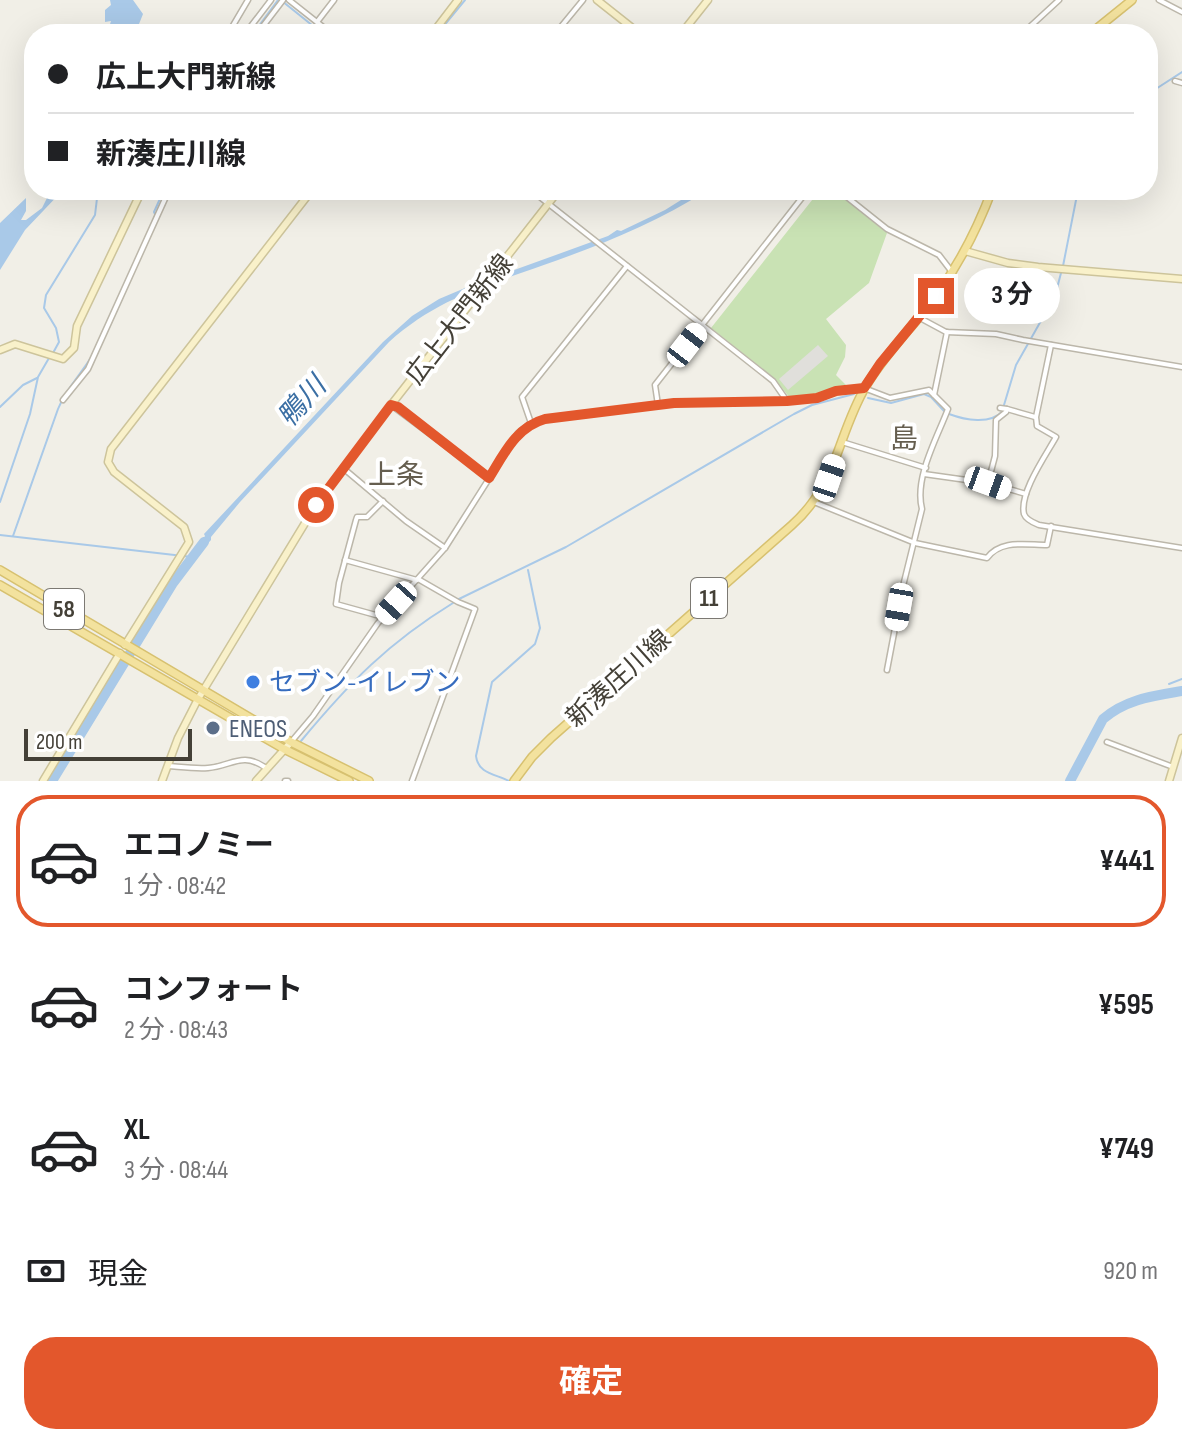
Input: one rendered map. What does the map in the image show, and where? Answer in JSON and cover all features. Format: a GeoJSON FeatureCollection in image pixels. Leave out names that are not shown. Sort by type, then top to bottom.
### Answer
{"type":"FeatureCollection","features":[{"type":"Feature","properties":{"kind":"main road"},"geometry":{"type":"LineString","coordinates":[[1102,24],[1132,0]]}},
{"type":"Feature","properties":{"kind":"main road","name":"新湊庄川線"},"geometry":{"type":"LineString","coordinates":[[514,781],[551,738],[814,502],[829,478],[864,388],[952,272],[988,200]]}},
{"type":"Feature","properties":{"kind":"main road","name":"58"},"geometry":{"type":"LineString","coordinates":[[0,570],[291,742],[369,781]]}},
{"type":"Feature","properties":{"kind":"main road","name":"58"},"geometry":{"type":"LineString","coordinates":[[0,585],[284,749],[349,781]]}},
{"type":"Feature","properties":{"kind":"street"},"geometry":{"type":"LineString","coordinates":[[234,24],[248,0]]}},
{"type":"Feature","properties":{"kind":"street"},"geometry":{"type":"LineString","coordinates":[[253,24],[271,0]]}},
{"type":"Feature","properties":{"kind":"street"},"geometry":{"type":"LineString","coordinates":[[265,24],[283,0]]}},
{"type":"Feature","properties":{"kind":"street"},"geometry":{"type":"LineString","coordinates":[[289,0],[320,24]]}},
{"type":"Feature","properties":{"kind":"street"},"geometry":{"type":"LineString","coordinates":[[317,22],[334,0]]}},
{"type":"Feature","properties":{"kind":"street"},"geometry":{"type":"LineString","coordinates":[[440,24],[458,0]]}},
{"type":"Feature","properties":{"kind":"street"},"geometry":{"type":"LineString","coordinates":[[563,24],[583,0]]}},
{"type":"Feature","properties":{"kind":"street"},"geometry":{"type":"LineString","coordinates":[[597,0],[627,24]]}},
{"type":"Feature","properties":{"kind":"street"},"geometry":{"type":"LineString","coordinates":[[689,24],[708,0]]}},
{"type":"Feature","properties":{"kind":"street"},"geometry":{"type":"LineString","coordinates":[[1033,24],[1059,0]]}},
{"type":"Feature","properties":{"kind":"street"},"geometry":{"type":"LineString","coordinates":[[1159,0],[1182,12]]}},
{"type":"Feature","properties":{"kind":"street"},"geometry":{"type":"LineString","coordinates":[[1175,81],[1182,83]]}},
{"type":"Feature","properties":{"kind":"street"},"geometry":{"type":"LineString","coordinates":[[0,350],[15,344],[63,359],[74,348],[77,326],[137,200]]}},
{"type":"Feature","properties":{"kind":"street"},"geometry":{"type":"LineString","coordinates":[[63,400],[88,369],[164,200]]}},
{"type":"Feature","properties":{"kind":"street"},"geometry":{"type":"LineString","coordinates":[[126,646],[189,542],[184,527],[114,472],[108,462],[111,449],[304,200]]}},
{"type":"Feature","properties":{"kind":"street"},"geometry":{"type":"LineString","coordinates":[[544,200],[773,381],[787,401]]}},
{"type":"Feature","properties":{"kind":"street","name":"広上大門新線"},"geometry":{"type":"LineString","coordinates":[[162,781],[203,690],[316,505],[552,200]]}},
{"type":"Feature","properties":{"kind":"street"},"geometry":{"type":"LineString","coordinates":[[658,405],[655,385],[800,200]]}},
{"type":"Feature","properties":{"kind":"street"},"geometry":{"type":"LineString","coordinates":[[851,200],[887,229],[939,255],[952,272]]}},
{"type":"Feature","properties":{"kind":"street"},"geometry":{"type":"LineString","coordinates":[[965,251],[1008,263],[1038,267],[1182,279]]}},
{"type":"Feature","properties":{"kind":"street"},"geometry":{"type":"LineString","coordinates":[[531,423],[522,397],[627,266]]}},
{"type":"Feature","properties":{"kind":"street"},"geometry":{"type":"LineString","coordinates":[[918,317],[947,332],[996,334],[1182,367]]}},
{"type":"Feature","properties":{"kind":"street"},"geometry":{"type":"LineString","coordinates":[[934,395],[947,332]]}},
{"type":"Feature","properties":{"kind":"street"},"geometry":{"type":"LineString","coordinates":[[1051,345],[1036,417],[1037,426],[1056,437],[1026,494],[1024,514],[1030,521],[1051,526],[1182,548]]}},
{"type":"Feature","properties":{"kind":"street"},"geometry":{"type":"LineString","coordinates":[[256,781],[313,716],[383,617],[445,548],[518,433],[531,423],[701,401],[787,401],[864,388],[885,398],[929,390],[948,409],[919,496],[922,509],[887,670]]}},
{"type":"Feature","properties":{"kind":"street"},"geometry":{"type":"LineString","coordinates":[[391,405],[398,407],[489,478]]}},
{"type":"Feature","properties":{"kind":"street"},"geometry":{"type":"LineString","coordinates":[[988,483],[995,456],[996,420],[1004,409],[1036,417]]}},
{"type":"Feature","properties":{"kind":"street"},"geometry":{"type":"LineString","coordinates":[[842,442],[925,471],[1026,494]]}},
{"type":"Feature","properties":{"kind":"street"},"geometry":{"type":"LineString","coordinates":[[343,468],[445,548]]}},
{"type":"Feature","properties":{"kind":"street"},"geometry":{"type":"LineString","coordinates":[[383,501],[367,517],[357,517],[336,604],[383,617]]}},
{"type":"Feature","properties":{"kind":"street"},"geometry":{"type":"LineString","coordinates":[[814,502],[915,543],[987,558],[994,548],[1007,545],[1047,545],[1051,526]]}},
{"type":"Feature","properties":{"kind":"street"},"geometry":{"type":"LineString","coordinates":[[345,560],[418,580],[475,609],[412,781]]}},
{"type":"Feature","properties":{"kind":"street"},"geometry":{"type":"LineString","coordinates":[[43,781],[121,654]]}},
{"type":"Feature","properties":{"kind":"street"},"geometry":{"type":"LineString","coordinates":[[1169,781],[1182,738]]}},
{"type":"Feature","properties":{"kind":"street"},"geometry":{"type":"LineString","coordinates":[[1107,742],[1173,767]]}},
{"type":"Feature","properties":{"kind":"street"},"geometry":{"type":"LineString","coordinates":[[167,766],[212,768],[247,759],[266,768]]}},
{"type":"Feature","properties":{"kind":"green space"},"geometry":{"type":"Polygon","coordinates":[[[812,200],[846,200],[887,233],[869,283],[826,319],[846,345],[845,357],[836,375],[850,389],[817,401],[794,403],[774,378],[711,328],[812,200]]]}},
{"type":"Feature","properties":{"kind":"shaded area"},"geometry":{"type":"Polygon","coordinates":[[[818,345],[828,356],[788,390],[779,379],[818,345]]]}},
{"type":"Feature","properties":{"kind":"water"},"geometry":{"type":"Polygon","coordinates":[[[110,0],[133,0],[143,14],[139,24],[105,22],[105,10],[111,5],[110,0]]]}},
{"type":"Feature","properties":{"kind":"water"},"geometry":{"type":"Polygon","coordinates":[[[24,200],[26,211],[21,220],[26,220],[42,208],[46,200],[54,200],[25,230],[0,270],[0,223],[24,200]]]}},
{"type":"Feature","properties":{"kind":"water"},"geometry":{"type":"Polygon","coordinates":[[[681,200],[690,200],[634,230],[469,292],[408,326],[389,342],[240,502],[200,552],[196,548],[204,534],[383,342],[412,316],[439,299],[465,288],[621,231],[681,200]]]}},
{"type":"Feature","properties":{"kind":"waterway"},"geometry":{"type":"LineString","coordinates":[[260,24],[278,0]]}},
{"type":"Feature","properties":{"kind":"waterway"},"geometry":{"type":"LineString","coordinates":[[445,24],[465,0]]}},
{"type":"Feature","properties":{"kind":"waterway"},"geometry":{"type":"LineString","coordinates":[[282,1],[311,24]]}},
{"type":"Feature","properties":{"kind":"waterway"},"geometry":{"type":"LineString","coordinates":[[1158,88],[1182,72]]}},
{"type":"Feature","properties":{"kind":"waterway"},"geometry":{"type":"LineString","coordinates":[[53,353],[59,342],[56,328],[44,308],[46,295],[95,215],[97,200]]}},
{"type":"Feature","properties":{"kind":"waterway"},"geometry":{"type":"LineString","coordinates":[[155,214],[159,200]]}},
{"type":"Feature","properties":{"kind":"waterway"},"geometry":{"type":"LineString","coordinates":[[1063,266],[1076,200]]}},
{"type":"Feature","properties":{"kind":"waterway"},"geometry":{"type":"LineString","coordinates":[[1004,405],[1016,365],[1055,296],[1061,273]]}},
{"type":"Feature","properties":{"kind":"waterway"},"geometry":{"type":"LineString","coordinates":[[116,312],[123,296]]}},
{"type":"Feature","properties":{"kind":"waterway"},"geometry":{"type":"LineString","coordinates":[[13,536],[58,409],[92,356]]}},
{"type":"Feature","properties":{"kind":"waterway"},"geometry":{"type":"LineString","coordinates":[[0,502],[30,414],[38,377],[49,358]]}},
{"type":"Feature","properties":{"kind":"waterway"},"geometry":{"type":"LineString","coordinates":[[0,407],[23,385],[37,378]]}},
{"type":"Feature","properties":{"kind":"waterway"},"geometry":{"type":"LineString","coordinates":[[459,599],[566,547],[794,414],[812,405],[854,394]]}},
{"type":"Feature","properties":{"kind":"waterway"},"geometry":{"type":"LineString","coordinates":[[868,398],[891,403],[924,394],[944,411]]}},
{"type":"Feature","properties":{"kind":"waterway"},"geometry":{"type":"LineString","coordinates":[[949,414],[984,420],[1003,411]]}},
{"type":"Feature","properties":{"kind":"waterway"},"geometry":{"type":"LineString","coordinates":[[0,535],[192,557]]}},
{"type":"Feature","properties":{"kind":"waterway","name":"鴨川"},"geometry":{"type":"LineString","coordinates":[[52,781],[173,583],[204,542]]}},
{"type":"Feature","properties":{"kind":"waterway"},"geometry":{"type":"LineString","coordinates":[[509,781],[480,767],[476,756],[492,682],[535,644],[540,628],[528,570]]}},
{"type":"Feature","properties":{"kind":"waterway"},"geometry":{"type":"LineString","coordinates":[[301,741],[371,665],[409,633],[453,603]]}},
{"type":"Feature","properties":{"kind":"waterway"},"geometry":{"type":"LineString","coordinates":[[1169,684],[1182,679]]}},
{"type":"Feature","properties":{"kind":"waterway"},"geometry":{"type":"LineString","coordinates":[[1070,781],[1103,719],[1130,703],[1182,691]]}},
{"type":"Feature","properties":{"kind":"place","name":"セブン-イレブン"},"geometry":{"type":"Point","coordinates":[253,682]}},
{"type":"Feature","properties":{"kind":"place","name":"ENEOS"},"geometry":{"type":"Point","coordinates":[213,728]}},
{"type":"Feature","properties":{"kind":"district","name":"島"},"geometry":{"type":"Point","coordinates":[904,438]}},
{"type":"Feature","properties":{"kind":"district","name":"上条"},"geometry":{"type":"Point","coordinates":[396,474]}},
{"type":"Feature","properties":{"kind":"route"},"geometry":{"type":"LineString","coordinates":[[316,505],[391,405],[398,407],[489,478],[518,433],[531,423],[545,419],[674,403],[787,401],[864,388],[936,296]]}}]}
